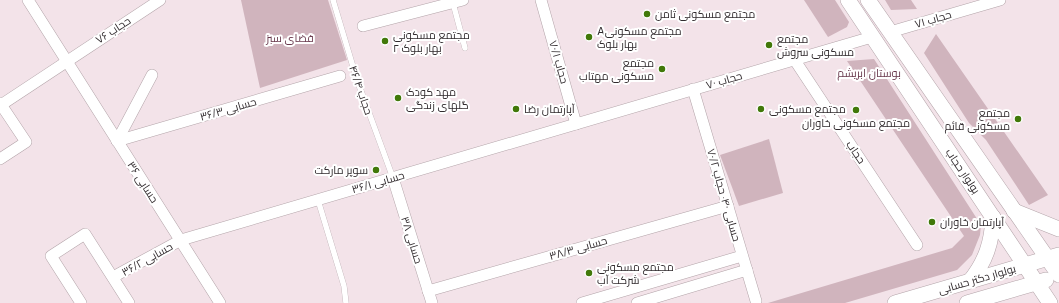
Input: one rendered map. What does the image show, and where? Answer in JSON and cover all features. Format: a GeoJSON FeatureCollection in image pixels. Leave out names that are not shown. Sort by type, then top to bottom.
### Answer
{"type":"FeatureCollection","features":[{"type":"Feature","properties":{"kind":"main road","name":"بولوار حجاب"},"geometry":{"type":"LineString","coordinates":[[848,0],[1050,303]]}},
{"type":"Feature","properties":{"kind":"main road","name":"بولوار حجاب"},"geometry":{"type":"LineString","coordinates":[[868,0],[1014,211],[1054,257],[1059,276]]}},
{"type":"Feature","properties":{"kind":"main road"},"geometry":{"type":"LineString","coordinates":[[1014,211],[1059,229]]}},
{"type":"Feature","properties":{"kind":"main road"},"geometry":{"type":"LineString","coordinates":[[970,281],[981,267],[988,251],[993,234],[993,216]]}},
{"type":"Feature","properties":{"kind":"main road","name":"بولوار دکتر حسابی"},"geometry":{"type":"LineString","coordinates":[[895,303],[1054,257]]}},
{"type":"Feature","properties":{"kind":"main road","name":"بولوار دکتر حسابی"},"geometry":{"type":"LineString","coordinates":[[967,303],[1059,276]]}},
{"type":"Feature","properties":{"kind":"street","name":"حسابی ۳۶"},"geometry":{"type":"LineString","coordinates":[[28,0],[220,303]]}},
{"type":"Feature","properties":{"kind":"street","name":"حجاب ۷۶"},"geometry":{"type":"LineString","coordinates":[[0,104],[160,0]]}},
{"type":"Feature","properties":{"kind":"street","name":"حجاب ۷۰/۱"},"geometry":{"type":"LineString","coordinates":[[541,0],[576,124]]}},
{"type":"Feature","properties":{"kind":"street","name":"حجاب ۷۱"},"geometry":{"type":"LineString","coordinates":[[890,32],[1000,0]]}},
{"type":"Feature","properties":{"kind":"street"},"geometry":{"type":"LineString","coordinates":[[363,26],[458,1]]}},
{"type":"Feature","properties":{"kind":"street","name":"حجاب ۷۰"},"geometry":{"type":"LineString","coordinates":[[576,124],[872,36]]}},
{"type":"Feature","properties":{"kind":"street","name":"حجاب"},"geometry":{"type":"LineString","coordinates":[[794,59],[918,245]]}},
{"type":"Feature","properties":{"kind":"street"},"geometry":{"type":"LineString","coordinates":[[117,141],[152,74]]}},
{"type":"Feature","properties":{"kind":"street","name":"حسابی ۳۶/۳"},"geometry":{"type":"LineString","coordinates":[[117,141],[340,76]]}},
{"type":"Feature","properties":{"kind":"street","name":"حسابی ۴۰- حجاب ۷۰/۲"},"geometry":{"type":"LineString","coordinates":[[693,89],[756,301]]}},
{"type":"Feature","properties":{"kind":"street"},"geometry":{"type":"LineString","coordinates":[[0,104],[26,142],[0,159]]}},
{"type":"Feature","properties":{"kind":"street","name":"حسابی ۳۶/۱"},"geometry":{"type":"LineString","coordinates":[[181,240],[576,124]]}},
{"type":"Feature","properties":{"kind":"street","name":"حسابی ۳۸"},"geometry":{"type":"LineString","coordinates":[[393,178],[432,303]]}},
{"type":"Feature","properties":{"kind":"street","name":"حسابی ۳۸/۳"},"geometry":{"type":"LineString","coordinates":[[428,291],[728,206]]}},
{"type":"Feature","properties":{"kind":"street"},"geometry":{"type":"LineString","coordinates":[[81,303],[51,256],[85,234],[129,303]]}},
{"type":"Feature","properties":{"kind":"street","name":"حسابی ۳۶/۲"},"geometry":{"type":"LineString","coordinates":[[113,277],[181,240]]}},
{"type":"Feature","properties":{"kind":"street"},"geometry":{"type":"LineString","coordinates":[[582,303],[742,256]]}},
{"type":"Feature","properties":{"kind":"street"},"geometry":{"type":"LineString","coordinates":[[637,303],[747,270]]}},
{"type":"Feature","properties":{"kind":"lane","name":"حجاب ۴۶/۴"},"geometry":{"type":"LineString","coordinates":[[333,0],[357,80],[393,178]]}},
{"type":"Feature","properties":{"kind":"lane"},"geometry":{"type":"LineString","coordinates":[[458,1],[466,48]]}},
{"type":"Feature","properties":{"kind":"lane"},"geometry":{"type":"LineString","coordinates":[[318,200],[344,286],[346,303]]}},
{"type":"Feature","properties":{"kind":"green space","name":"فضای سبز"},"geometry":{"type":"Polygon","coordinates":[[[241,0],[328,0],[347,60],[260,88],[241,0]]]}},
{"type":"Feature","properties":{"kind":"green space"},"geometry":{"type":"Polygon","coordinates":[[[804,0],[835,0],[849,22],[847,27],[828,37],[804,0]]]}},
{"type":"Feature","properties":{"kind":"green space"},"geometry":{"type":"Polygon","coordinates":[[[885,0],[911,0],[917,9],[891,10],[885,0]]]}},
{"type":"Feature","properties":{"kind":"green space"},"geometry":{"type":"Polygon","coordinates":[[[936,34],[1048,195],[1029,205],[986,140],[969,123],[924,53],[936,34]]]}},
{"type":"Feature","properties":{"kind":"green space","name":"بوستان ابریشم"},"geometry":{"type":"Polygon","coordinates":[[[874,59],[981,225],[980,235],[972,255],[957,270],[845,303],[768,303],[952,248],[964,236],[847,61],[874,59]]]}},
{"type":"Feature","properties":{"kind":"green space"},"geometry":{"type":"Polygon","coordinates":[[[769,139],[783,193],[739,206],[720,155],[769,139]]]}},
{"type":"Feature","properties":{"kind":"place","name":"مجتمع مسکونی ثامن"},"geometry":{"type":"Point","coordinates":[647,14]}},
{"type":"Feature","properties":{"kind":"place","name":"Aمجتمع مسکونی بهار بلوک"},"geometry":{"type":"Point","coordinates":[589,37]}},
{"type":"Feature","properties":{"kind":"place","name":"مجتمع مسکونی بهار بلوک ۲"},"geometry":{"type":"Point","coordinates":[385,41]}},
{"type":"Feature","properties":{"kind":"place","name":"مجتمع مسکونی سروش"},"geometry":{"type":"Point","coordinates":[769,45]}},
{"type":"Feature","properties":{"kind":"place","name":"مجتمع مسکونی مهتاب"},"geometry":{"type":"Point","coordinates":[662,69]}},
{"type":"Feature","properties":{"kind":"place","name":"مهد کودک گلهای زندگی"},"geometry":{"type":"Point","coordinates":[398,98]}},
{"type":"Feature","properties":{"kind":"place","name":"آپارتمان رضا"},"geometry":{"type":"Point","coordinates":[516,109]}},
{"type":"Feature","properties":{"kind":"place","name":"مجتمع مسکونی"},"geometry":{"type":"Point","coordinates":[761,109]}},
{"type":"Feature","properties":{"kind":"place","name":"مجتمع مسکونی خاوران"},"geometry":{"type":"Point","coordinates":[856,110]}},
{"type":"Feature","properties":{"kind":"place","name":"مجتمع مسکونی قائم"},"geometry":{"type":"Point","coordinates":[1018,119]}},
{"type":"Feature","properties":{"kind":"place","name":"سوپر مارکت"},"geometry":{"type":"Point","coordinates":[376,170]}},
{"type":"Feature","properties":{"kind":"place","name":"آپارتمان خاوران"},"geometry":{"type":"Point","coordinates":[932,222]}},
{"type":"Feature","properties":{"kind":"place","name":"مجتمع مسکونی شرکت آب"},"geometry":{"type":"Point","coordinates":[589,273]}}]}
